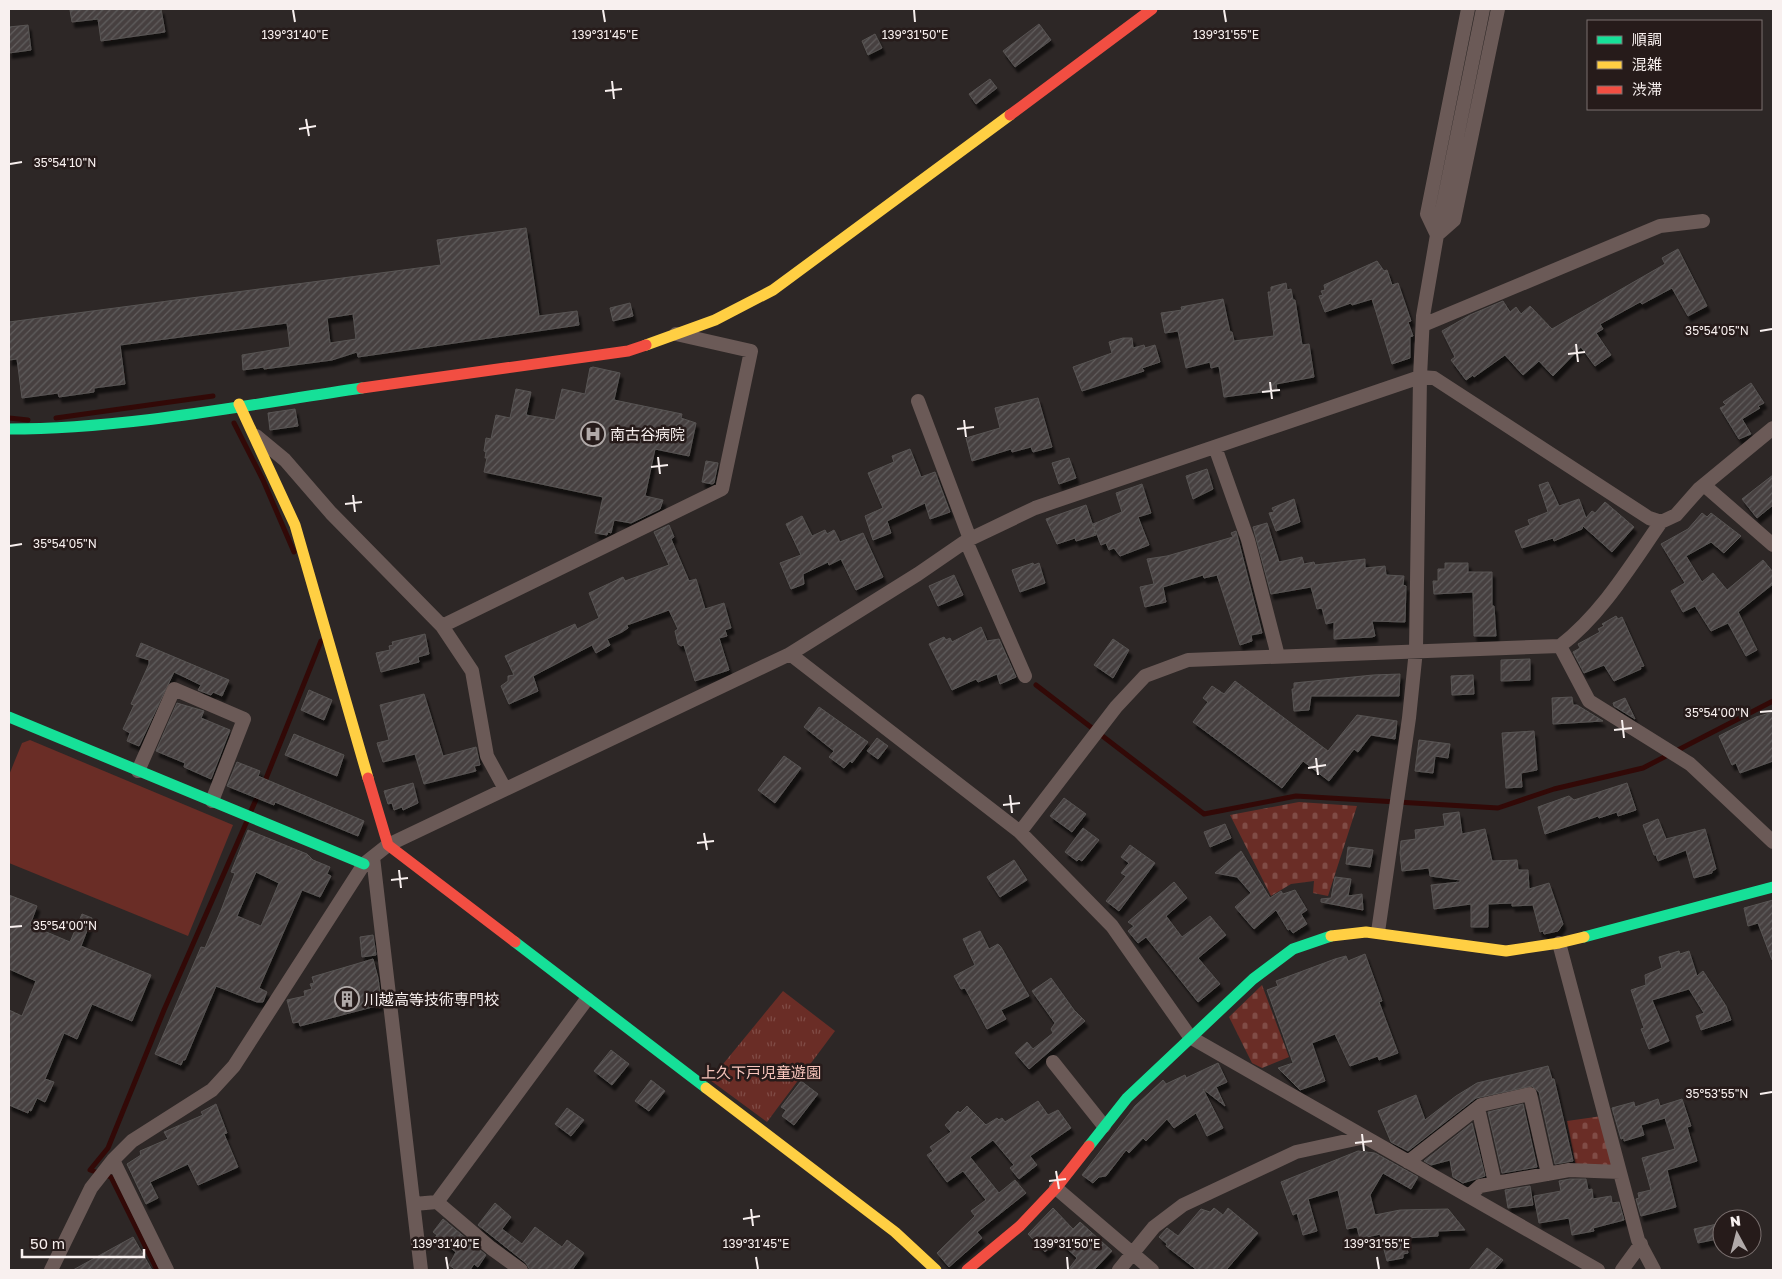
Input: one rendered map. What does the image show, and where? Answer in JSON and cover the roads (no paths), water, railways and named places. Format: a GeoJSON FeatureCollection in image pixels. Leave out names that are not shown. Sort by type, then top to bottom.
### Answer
{"type":"FeatureCollection","features":[{"type":"Feature","properties":{"kind":"street"},"geometry":{"type":"LineString","coordinates":[[9,429],[33,430],[122,422],[239,404],[628,351],[715,320],[773,290],[1152,9]]}},
{"type":"Feature","properties":{"kind":"street"},"geometry":{"type":"LineString","coordinates":[[1437,235],[1427,214],[1468,9]]}},
{"type":"Feature","properties":{"kind":"street"},"geometry":{"type":"LineString","coordinates":[[1378,932],[1408,728],[1416,650],[1420,376],[1423,325],[1437,235],[1483,9]]}},
{"type":"Feature","properties":{"kind":"street"},"geometry":{"type":"LineString","coordinates":[[1437,235],[1454,220],[1498,9]]}},
{"type":"Feature","properties":{"kind":"street"},"geometry":{"type":"LineString","coordinates":[[1423,325],[1660,226],[1703,222]]}},
{"type":"Feature","properties":{"kind":"street"},"geometry":{"type":"LineString","coordinates":[[442,626],[722,488],[751,351],[675,334]]}},
{"type":"Feature","properties":{"kind":"street"},"geometry":{"type":"LineString","coordinates":[[51,1270],[92,1188],[113,1160],[132,1141],[212,1090],[234,1066],[369,861],[388,845],[790,654],[918,574],[968,540],[1035,508],[1420,376],[1434,378],[1641,512],[1661,522]]}},
{"type":"Feature","properties":{"kind":"street"},"geometry":{"type":"LineString","coordinates":[[918,401],[968,540],[1025,676]]}},
{"type":"Feature","properties":{"kind":"street"},"geometry":{"type":"LineString","coordinates":[[239,404],[295,525],[388,845],[587,999],[895,1232],[936,1270]]}},
{"type":"Feature","properties":{"kind":"street"},"geometry":{"type":"LineString","coordinates":[[1020,832],[1116,707],[1146,676],[1188,660],[1560,646],[1571,638],[1605,601],[1661,522],[1676,515],[1704,485],[1773,428]]}},
{"type":"Feature","properties":{"kind":"street"},"geometry":{"type":"LineString","coordinates":[[250,430],[285,460],[331,513],[442,626],[472,671],[487,756],[505,789]]}},
{"type":"Feature","properties":{"kind":"street"},"geometry":{"type":"LineString","coordinates":[[1215,447],[1248,540],[1278,656]]}},
{"type":"Feature","properties":{"kind":"street"},"geometry":{"type":"LineString","coordinates":[[1704,485],[1773,545]]}},
{"type":"Feature","properties":{"kind":"street"},"geometry":{"type":"LineString","coordinates":[[1560,646],[1589,701],[1690,764],[1773,842]]}},
{"type":"Feature","properties":{"kind":"street"},"geometry":{"type":"LineString","coordinates":[[790,654],[1020,832],[1112,926],[1190,1037],[1408,1162],[1470,1195],[1598,1270]]}},
{"type":"Feature","properties":{"kind":"street"},"geometry":{"type":"LineString","coordinates":[[138,771],[174,689],[244,719],[212,801]]}},
{"type":"Feature","properties":{"kind":"street"},"geometry":{"type":"LineString","coordinates":[[9,717],[212,801],[369,861]]}},
{"type":"Feature","properties":{"kind":"street"},"geometry":{"type":"LineString","coordinates":[[369,861],[422,1270]]}},
{"type":"Feature","properties":{"kind":"street"},"geometry":{"type":"LineString","coordinates":[[967,1270],[1020,1226],[1056,1188],[1127,1098],[1253,979],[1293,949],[1314,940],[1337,934],[1378,932],[1506,951],[1559,943],[1773,887]]}},
{"type":"Feature","properties":{"kind":"street"},"geometry":{"type":"LineString","coordinates":[[1559,943],[1620,1172],[1641,1244],[1654,1270]]}},
{"type":"Feature","properties":{"kind":"street"},"geometry":{"type":"LineString","coordinates":[[437,1202],[587,999]]}},
{"type":"Feature","properties":{"kind":"street"},"geometry":{"type":"LineString","coordinates":[[1053,1062],[1104,1126]]}},
{"type":"Feature","properties":{"kind":"street"},"geometry":{"type":"LineString","coordinates":[[1408,1162],[1481,1105],[1530,1094],[1548,1174]]}},
{"type":"Feature","properties":{"kind":"street"},"geometry":{"type":"LineString","coordinates":[[1478,1108],[1495,1183]]}},
{"type":"Feature","properties":{"kind":"street"},"geometry":{"type":"LineString","coordinates":[[1119,1270],[1154,1227],[1183,1205],[1296,1152],[1365,1137]]}},
{"type":"Feature","properties":{"kind":"street"},"geometry":{"type":"LineString","coordinates":[[113,1160],[167,1270]]}},
{"type":"Feature","properties":{"kind":"street"},"geometry":{"type":"LineString","coordinates":[[1470,1195],[1480,1186],[1569,1170],[1620,1172]]}},
{"type":"Feature","properties":{"kind":"street"},"geometry":{"type":"LineString","coordinates":[[1056,1188],[1152,1270]]}},
{"type":"Feature","properties":{"kind":"street"},"geometry":{"type":"LineString","coordinates":[[414,1204],[437,1202],[490,1248],[520,1270]]}},
{"type":"Feature","properties":{"kind":"street"},"geometry":{"type":"LineString","coordinates":[[1622,1270],[1641,1244]]}},
{"type":"Feature","properties":{"kind":"waterway"},"geometry":{"type":"LineString","coordinates":[[56,418],[213,396]]}},
{"type":"Feature","properties":{"kind":"waterway"},"geometry":{"type":"LineString","coordinates":[[9,418],[28,420]]}},
{"type":"Feature","properties":{"kind":"waterway"},"geometry":{"type":"LineString","coordinates":[[234,423],[263,480],[294,552]]}},
{"type":"Feature","properties":{"kind":"waterway"},"geometry":{"type":"LineString","coordinates":[[263,786],[321,641]]}},
{"type":"Feature","properties":{"kind":"waterway"},"geometry":{"type":"LineString","coordinates":[[1036,685],[1204,814],[1296,796],[1498,808],[1554,789],[1643,768],[1773,701]]}},
{"type":"Feature","properties":{"kind":"waterway"},"geometry":{"type":"LineString","coordinates":[[250,813],[259,793]]}},
{"type":"Feature","properties":{"kind":"waterway"},"geometry":{"type":"LineString","coordinates":[[157,1270],[111,1177],[90,1170],[108,1148],[164,1010],[247,821]]}},
{"type":"Feature","properties":{"kind":"place","name":"南古谷病院"},"geometry":{"type":"Point","coordinates":[593,434]}},
{"type":"Feature","properties":{"kind":"place","name":"川越高等技術専門校"},"geometry":{"type":"Point","coordinates":[347,999]}},
{"type":"Feature","properties":{"kind":"park label","name":"上久下戸児童遊園"},"geometry":{"type":"Point","coordinates":[761,1072]}}]}
